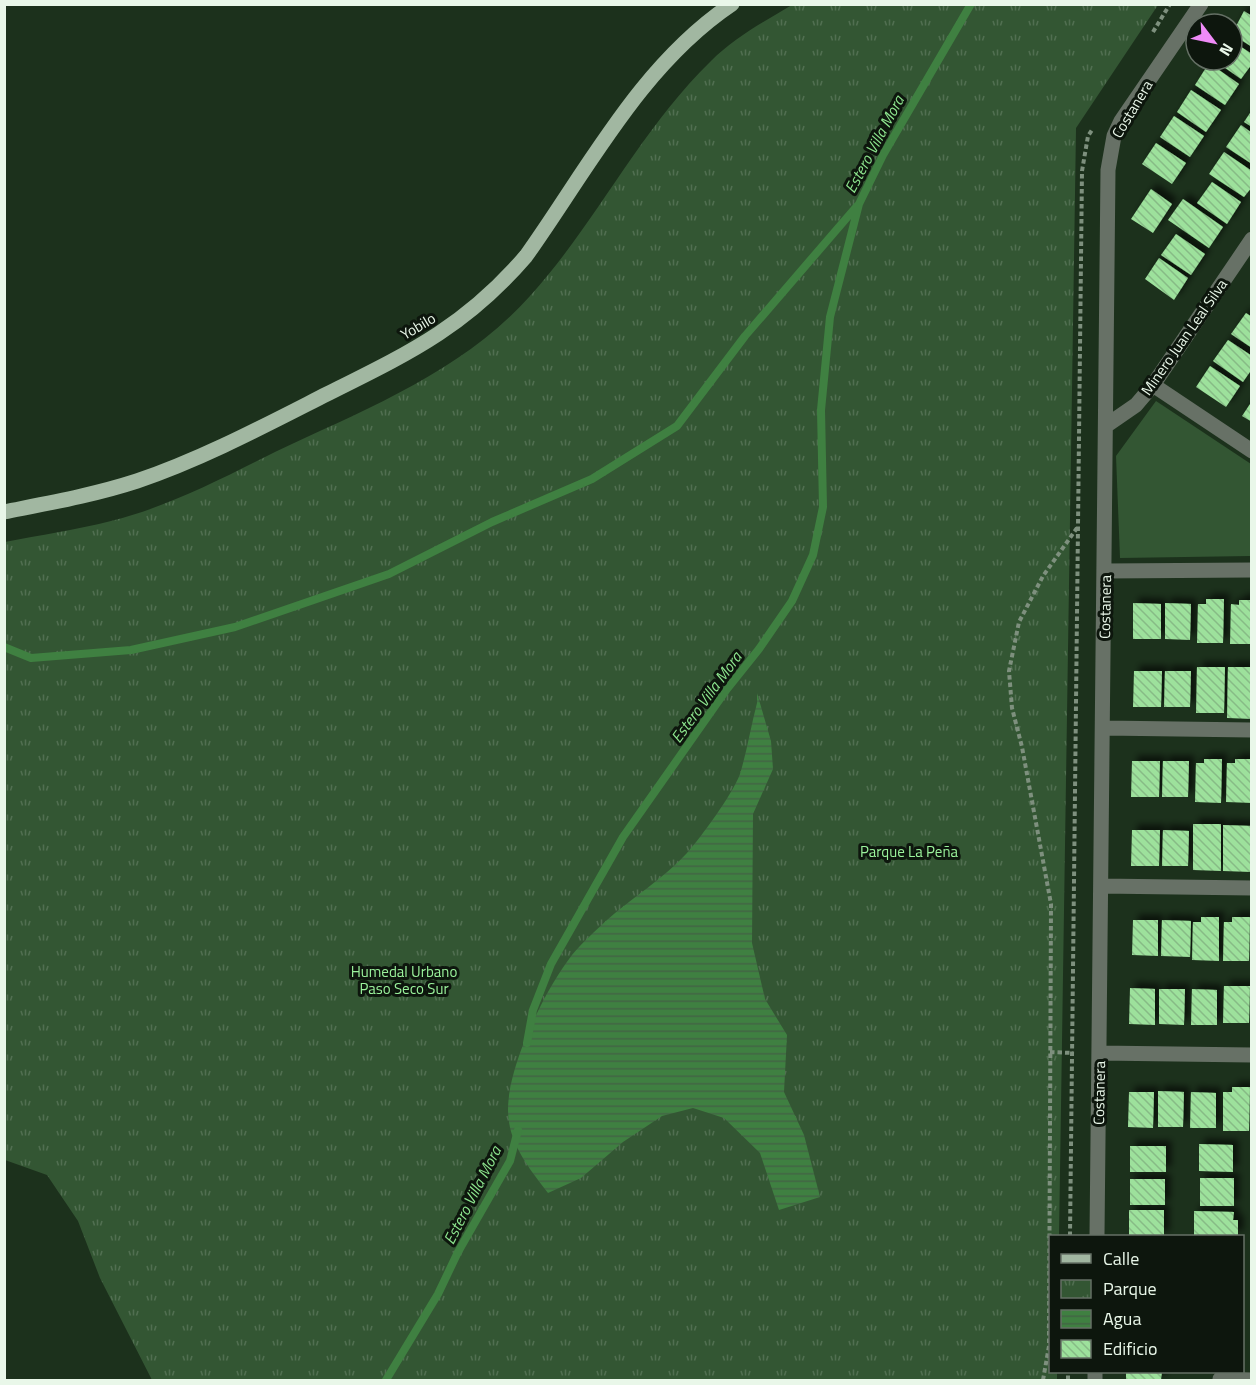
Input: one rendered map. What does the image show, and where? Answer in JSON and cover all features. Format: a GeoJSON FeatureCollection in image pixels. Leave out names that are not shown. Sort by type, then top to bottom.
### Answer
{"type":"FeatureCollection","features":[{"type":"Feature","properties":{"kind":"main road","name":"Yobilo"},"geometry":{"type":"LineString","coordinates":[[4,512],[110,489],[174,467],[279,419],[441,334],[508,277],[531,248],[648,81],[674,53],[732,4]]}},
{"type":"Feature","properties":{"kind":"street","name":"Costanera"},"geometry":{"type":"LineString","coordinates":[[1097,1235],[1110,153],[1114,136],[1126,114],[1201,4]]}},
{"type":"Feature","properties":{"kind":"street","name":"Minero Juan Leal Silva"},"geometry":{"type":"LineString","coordinates":[[1107,425],[1136,405],[1152,385],[1251,239]]}},
{"type":"Feature","properties":{"kind":"street"},"geometry":{"type":"LineString","coordinates":[[1152,385],[1251,451]]}},
{"type":"Feature","properties":{"kind":"street"},"geometry":{"type":"LineString","coordinates":[[1105,571],[1251,570]]}},
{"type":"Feature","properties":{"kind":"street"},"geometry":{"type":"LineString","coordinates":[[1104,728],[1251,730]]}},
{"type":"Feature","properties":{"kind":"street"},"geometry":{"type":"LineString","coordinates":[[1101,886],[1251,888]]}},
{"type":"Feature","properties":{"kind":"street"},"geometry":{"type":"LineString","coordinates":[[1099,1053],[1251,1055]]}},
{"type":"Feature","properties":{"kind":"street"},"geometry":{"type":"LineString","coordinates":[[1220,1379],[1251,1380]]}},
{"type":"Feature","properties":{"kind":"path"},"geometry":{"type":"LineString","coordinates":[[1043,1380],[1048,1346],[1051,904],[1012,708],[1009,671],[1019,621],[1043,576],[1078,527]]}},
{"type":"Feature","properties":{"kind":"path"},"geometry":{"type":"LineString","coordinates":[[1050,1052],[1072,1053]]}},
{"type":"Feature","properties":{"kind":"green space","name":"Humedal Urbano Paso Seco Sur"},"geometry":{"type":"Polygon","coordinates":[[[792,5],[1158,5],[1076,128],[1059,1235],[1049,1235],[1049,1373],[1057,1373],[1057,1380],[152,1380],[100,1278],[78,1221],[47,1175],[5,1160],[5,542],[111,521],[174,500],[378,404],[443,367],[474,346],[503,323],[554,268],[685,88],[711,61],[750,30],[792,5]]]}},
{"type":"Feature","properties":{"kind":"green space"},"geometry":{"type":"Polygon","coordinates":[[[1156,401],[1251,464],[1251,556],[1120,558],[1116,456],[1156,401]]]}},
{"type":"Feature","properties":{"kind":"water"},"geometry":{"type":"Polygon","coordinates":[[[757,693],[771,741],[773,769],[753,814],[752,943],[765,999],[787,1035],[784,1092],[804,1135],[820,1197],[779,1210],[760,1153],[724,1118],[693,1108],[662,1116],[623,1142],[581,1178],[548,1193],[519,1151],[509,1122],[508,1103],[512,1082],[527,1035],[549,990],[572,955],[607,920],[678,862],[716,815],[740,774],[757,703],[757,693]]]}},
{"type":"Feature","properties":{"kind":"building"},"geometry":{"type":"Polygon","coordinates":[[[1243,12],[1252,16],[1252,47],[1244,42],[1243,12]]]}},
{"type":"Feature","properties":{"kind":"building"},"geometry":{"type":"Polygon","coordinates":[[[1244,49],[1252,54],[1252,64],[1241,79],[1231,72],[1244,72],[1244,49]]]}},
{"type":"Feature","properties":{"kind":"building"},"geometry":{"type":"Polygon","coordinates":[[[1203,72],[1222,72],[1239,84],[1225,105],[1195,85],[1203,72]]]}},
{"type":"Feature","properties":{"kind":"building"},"geometry":{"type":"Polygon","coordinates":[[[1191,90],[1221,110],[1206,132],[1177,112],[1191,90]]]}},
{"type":"Feature","properties":{"kind":"building"},"geometry":{"type":"Polygon","coordinates":[[[1252,110],[1252,127],[1244,122],[1252,110]]]}},
{"type":"Feature","properties":{"kind":"building"},"geometry":{"type":"Polygon","coordinates":[[[1174,116],[1204,136],[1190,157],[1160,137],[1174,116]]]}},
{"type":"Feature","properties":{"kind":"building"},"geometry":{"type":"Polygon","coordinates":[[[1241,125],[1252,133],[1252,164],[1226,147],[1241,125]]]}},
{"type":"Feature","properties":{"kind":"building"},"geometry":{"type":"Polygon","coordinates":[[[1156,143],[1186,163],[1172,184],[1142,164],[1156,143]]]}},
{"type":"Feature","properties":{"kind":"building"},"geometry":{"type":"Polygon","coordinates":[[[1224,152],[1252,171],[1252,187],[1244,197],[1209,174],[1224,152]]]}},
{"type":"Feature","properties":{"kind":"building"},"geometry":{"type":"Polygon","coordinates":[[[1212,182],[1241,202],[1227,224],[1197,203],[1212,182]]]}},
{"type":"Feature","properties":{"kind":"building"},"geometry":{"type":"Polygon","coordinates":[[[1151,189],[1172,204],[1153,233],[1131,219],[1151,189]]]}},
{"type":"Feature","properties":{"kind":"building"},"geometry":{"type":"Polygon","coordinates":[[[1183,199],[1223,227],[1209,248],[1168,220],[1183,199]]]}},
{"type":"Feature","properties":{"kind":"building"},"geometry":{"type":"Polygon","coordinates":[[[1176,234],[1205,254],[1191,275],[1161,255],[1176,234]]]}},
{"type":"Feature","properties":{"kind":"building"},"geometry":{"type":"Polygon","coordinates":[[[1159,258],[1188,278],[1174,300],[1145,279],[1159,258]]]}},
{"type":"Feature","properties":{"kind":"building"},"geometry":{"type":"Polygon","coordinates":[[[1246,313],[1252,317],[1252,348],[1231,334],[1246,313]]]}},
{"type":"Feature","properties":{"kind":"building"},"geometry":{"type":"Polygon","coordinates":[[[1228,340],[1252,356],[1252,369],[1243,382],[1213,361],[1228,340]]]}},
{"type":"Feature","properties":{"kind":"building"},"geometry":{"type":"Polygon","coordinates":[[[1210,366],[1240,386],[1226,407],[1196,387],[1210,366]]]}},
{"type":"Feature","properties":{"kind":"building"},"geometry":{"type":"Polygon","coordinates":[[[1252,401],[1252,422],[1242,416],[1252,401]]]}},
{"type":"Feature","properties":{"kind":"building"},"geometry":{"type":"Polygon","coordinates":[[[1206,599],[1224,599],[1223,643],[1197,643],[1198,604],[1206,604],[1206,599]]]}},
{"type":"Feature","properties":{"kind":"building"},"geometry":{"type":"Polygon","coordinates":[[[1239,600],[1252,600],[1252,644],[1230,644],[1231,604],[1239,605],[1239,600]]]}},
{"type":"Feature","properties":{"kind":"building"},"geometry":{"type":"Polygon","coordinates":[[[1133,603],[1161,604],[1161,639],[1133,639],[1133,603]]]}},
{"type":"Feature","properties":{"kind":"building"},"geometry":{"type":"Polygon","coordinates":[[[1165,603],[1191,604],[1190,640],[1165,639],[1165,603]]]}},
{"type":"Feature","properties":{"kind":"building"},"geometry":{"type":"Polygon","coordinates":[[[1197,667],[1225,667],[1224,713],[1196,713],[1197,667]]]}},
{"type":"Feature","properties":{"kind":"building"},"geometry":{"type":"Polygon","coordinates":[[[1228,667],[1252,667],[1252,719],[1227,718],[1228,667]]]}},
{"type":"Feature","properties":{"kind":"building"},"geometry":{"type":"Polygon","coordinates":[[[1134,671],[1162,671],[1161,707],[1133,707],[1134,671]]]}},
{"type":"Feature","properties":{"kind":"building"},"geometry":{"type":"Polygon","coordinates":[[[1165,671],[1191,671],[1190,707],[1164,707],[1165,671]]]}},
{"type":"Feature","properties":{"kind":"building"},"geometry":{"type":"Polygon","coordinates":[[[1204,759],[1222,759],[1221,803],[1195,802],[1196,763],[1204,763],[1204,759]]]}},
{"type":"Feature","properties":{"kind":"building"},"geometry":{"type":"Polygon","coordinates":[[[1235,759],[1252,759],[1252,803],[1226,802],[1227,763],[1235,763],[1235,759]]]}},
{"type":"Feature","properties":{"kind":"building"},"geometry":{"type":"Polygon","coordinates":[[[1132,761],[1160,761],[1159,797],[1131,797],[1132,761]]]}},
{"type":"Feature","properties":{"kind":"building"},"geometry":{"type":"Polygon","coordinates":[[[1163,761],[1189,761],[1188,797],[1162,797],[1163,761]]]}},
{"type":"Feature","properties":{"kind":"building"},"geometry":{"type":"Polygon","coordinates":[[[1193,824],[1221,824],[1221,871],[1193,870],[1193,824]]]}},
{"type":"Feature","properties":{"kind":"building"},"geometry":{"type":"Polygon","coordinates":[[[1223,825],[1252,826],[1251,872],[1223,871],[1223,825]]]}},
{"type":"Feature","properties":{"kind":"building"},"geometry":{"type":"Polygon","coordinates":[[[1132,830],[1160,830],[1159,866],[1131,866],[1132,830]]]}},
{"type":"Feature","properties":{"kind":"building"},"geometry":{"type":"Polygon","coordinates":[[[1163,830],[1189,831],[1188,866],[1162,866],[1163,830]]]}},
{"type":"Feature","properties":{"kind":"building"},"geometry":{"type":"Polygon","coordinates":[[[1201,917],[1219,917],[1219,961],[1192,960],[1193,922],[1201,922],[1201,917]]]}},
{"type":"Feature","properties":{"kind":"building"},"geometry":{"type":"Polygon","coordinates":[[[1232,917],[1250,917],[1249,961],[1223,961],[1224,922],[1232,922],[1232,917]]]}},
{"type":"Feature","properties":{"kind":"building"},"geometry":{"type":"Polygon","coordinates":[[[1133,920],[1158,920],[1158,956],[1132,955],[1133,920]]]}},
{"type":"Feature","properties":{"kind":"building"},"geometry":{"type":"Polygon","coordinates":[[[1162,920],[1191,921],[1190,957],[1161,956],[1162,920]]]}},
{"type":"Feature","properties":{"kind":"building"},"geometry":{"type":"Polygon","coordinates":[[[1224,986],[1250,986],[1249,1023],[1223,1023],[1224,986]]]}},
{"type":"Feature","properties":{"kind":"building"},"geometry":{"type":"Polygon","coordinates":[[[1130,988],[1155,989],[1155,1025],[1129,1024],[1130,988]]]}},
{"type":"Feature","properties":{"kind":"building"},"geometry":{"type":"Polygon","coordinates":[[[1159,989],[1185,989],[1184,1025],[1159,1024],[1159,989]]]}},
{"type":"Feature","properties":{"kind":"building"},"geometry":{"type":"Polygon","coordinates":[[[1192,989],[1217,990],[1217,1025],[1191,1025],[1192,989]]]}},
{"type":"Feature","properties":{"kind":"building"},"geometry":{"type":"Polygon","coordinates":[[[1232,1087],[1250,1087],[1249,1131],[1223,1131],[1223,1092],[1232,1092],[1232,1087]]]}},
{"type":"Feature","properties":{"kind":"building"},"geometry":{"type":"Polygon","coordinates":[[[1158,1091],[1184,1092],[1183,1127],[1158,1127],[1158,1091]]]}},
{"type":"Feature","properties":{"kind":"building"},"geometry":{"type":"Polygon","coordinates":[[[1129,1092],[1154,1092],[1153,1128],[1128,1127],[1129,1092]]]}},
{"type":"Feature","properties":{"kind":"building"},"geometry":{"type":"Polygon","coordinates":[[[1191,1092],[1216,1093],[1216,1128],[1190,1128],[1191,1092]]]}},
{"type":"Feature","properties":{"kind":"building"},"geometry":{"type":"Polygon","coordinates":[[[1199,1144],[1233,1145],[1233,1172],[1199,1171],[1199,1144]]]}},
{"type":"Feature","properties":{"kind":"building"},"geometry":{"type":"Polygon","coordinates":[[[1130,1146],[1166,1146],[1166,1172],[1130,1172],[1130,1146]]]}},
{"type":"Feature","properties":{"kind":"building"},"geometry":{"type":"Polygon","coordinates":[[[1200,1178],[1234,1178],[1234,1206],[1200,1206],[1200,1178]]]}},
{"type":"Feature","properties":{"kind":"building"},"geometry":{"type":"Polygon","coordinates":[[[1130,1179],[1165,1179],[1165,1205],[1130,1205],[1130,1179]]]}},
{"type":"Feature","properties":{"kind":"building"},"geometry":{"type":"Polygon","coordinates":[[[1129,1210],[1164,1210],[1164,1235],[1129,1235],[1129,1210]]]}},
{"type":"Feature","properties":{"kind":"building"},"geometry":{"type":"Polygon","coordinates":[[[1194,1211],[1234,1212],[1233,1220],[1238,1220],[1238,1235],[1194,1235],[1194,1211]]]}},
{"type":"Feature","properties":{"kind":"building"},"geometry":{"type":"Polygon","coordinates":[[[1126,1373],[1162,1373],[1161,1380],[1126,1380],[1126,1373]]]}},
{"type":"Feature","properties":{"kind":"waterway","name":"Estero Villa Mora"},"geometry":{"type":"LineString","coordinates":[[527,1043],[533,1010],[551,964],[623,837],[792,601],[813,555],[823,507],[821,410],[830,317],[859,204],[883,155],[971,4]]}},
{"type":"Feature","properties":{"kind":"waterway"},"geometry":{"type":"LineString","coordinates":[[4,647],[31,658],[131,650],[235,627],[389,574],[492,522],[592,479],[677,426],[745,336],[857,206]]}},
{"type":"Feature","properties":{"kind":"waterway","name":"Estero Villa Mora"},"geometry":{"type":"LineString","coordinates":[[386,1380],[438,1294],[458,1252],[510,1161],[518,1130]]}},
{"type":"Feature","properties":{"kind":"park label","name":"Parque La Peña"},"geometry":{"type":"Point","coordinates":[909,851]}}]}
